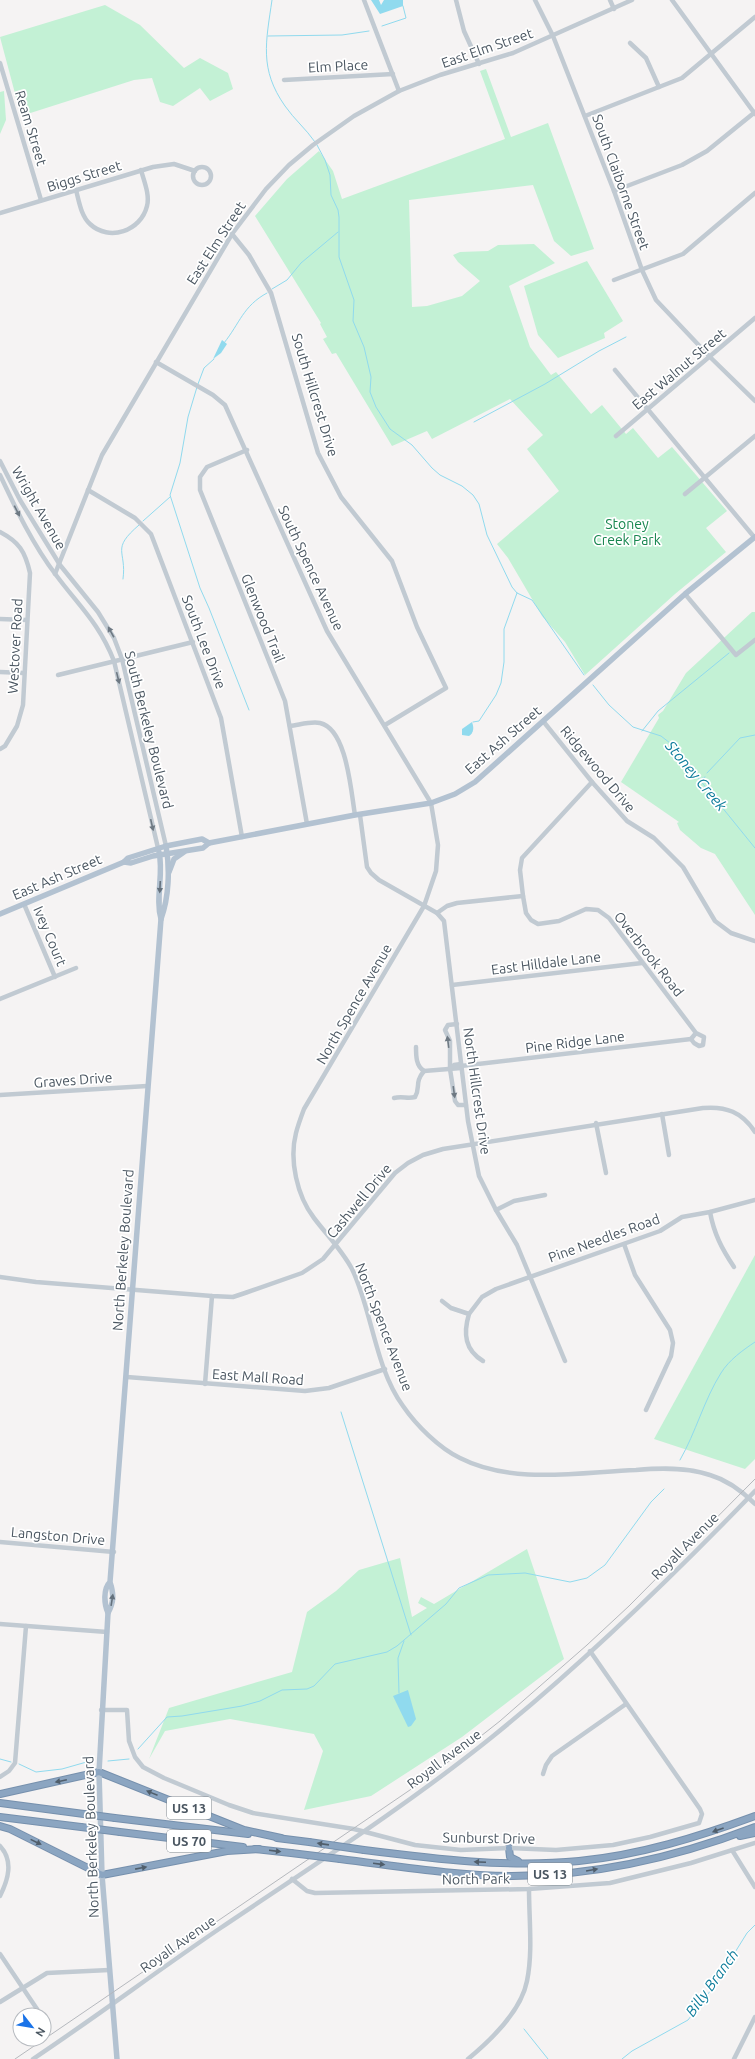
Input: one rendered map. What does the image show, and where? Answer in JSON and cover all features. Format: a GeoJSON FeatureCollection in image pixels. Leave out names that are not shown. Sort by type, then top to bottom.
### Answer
{"type":"FeatureCollection","features":[{"type":"Feature","properties":{"kind":"highway"},"geometry":{"type":"LineString","coordinates":[[0,1794],[99,1772]]}},
{"type":"Feature","properties":{"kind":"highway","name":"US 13"},"geometry":{"type":"LineString","coordinates":[[99,1772],[244,1830],[281,1838],[432,1859],[498,1863],[579,1861],[645,1850],[713,1832],[755,1816]]}},
{"type":"Feature","properties":{"kind":"highway","name":"US 70"},"geometry":{"type":"LineString","coordinates":[[0,1803],[281,1838]]}},
{"type":"Feature","properties":{"kind":"highway","name":"US 70"},"geometry":{"type":"LineString","coordinates":[[0,1817],[259,1849]]}},
{"type":"Feature","properties":{"kind":"highway"},"geometry":{"type":"LineString","coordinates":[[0,1826],[10,1829],[102,1875]]}},
{"type":"Feature","properties":{"kind":"highway","name":"US 13"},"geometry":{"type":"LineString","coordinates":[[102,1875],[227,1851],[259,1849],[431,1871],[512,1876],[591,1871],[652,1860],[719,1841],[755,1827]]}},
{"type":"Feature","properties":{"kind":"highway"},"geometry":{"type":"LineString","coordinates":[[719,1841],[755,1833]]}},
{"type":"Feature","properties":{"kind":"highway"},"geometry":{"type":"LineString","coordinates":[[509,1848],[509,1855],[511,1858],[530,1862]]}},
{"type":"Feature","properties":{"kind":"highway"},"geometry":{"type":"LineString","coordinates":[[498,1863],[505,1860],[509,1848]]}},
{"type":"Feature","properties":{"kind":"main road","name":"East Ash Street"},"geometry":{"type":"LineString","coordinates":[[124,862],[131,863],[168,853],[203,848],[209,843],[307,824],[431,803],[455,794],[475,782],[685,594],[755,537]]}},
{"type":"Feature","properties":{"kind":"main road","name":"East Ash Street"},"geometry":{"type":"LineString","coordinates":[[0,914],[124,862],[128,858],[158,848],[202,839],[209,843]]}},
{"type":"Feature","properties":{"kind":"main road","name":"North Berkeley Boulevard"},"geometry":{"type":"LineString","coordinates":[[117,2059],[102,1875],[99,1772],[101,1710],[108,1613],[105,1608],[106,1586],[110,1582],[114,1552],[147,1086],[161,919],[164,909],[167,876],[168,853],[166,846]]}},
{"type":"Feature","properties":{"kind":"main road","name":"North Berkeley Boulevard"},"geometry":{"type":"LineString","coordinates":[[158,848],[162,867],[158,910],[161,919]]}},
{"type":"Feature","properties":{"kind":"main road"},"geometry":{"type":"LineString","coordinates":[[167,876],[174,860],[186,850]]}},
{"type":"Feature","properties":{"kind":"street"},"geometry":{"type":"LineString","coordinates":[[364,0],[399,91]]}},
{"type":"Feature","properties":{"kind":"street"},"geometry":{"type":"LineString","coordinates":[[456,0],[464,31],[479,64]]}},
{"type":"Feature","properties":{"kind":"street","name":"South Claiborne Street"},"geometry":{"type":"LineString","coordinates":[[535,0],[553,36],[614,191],[642,270],[656,300],[710,357],[755,401]]}},
{"type":"Feature","properties":{"kind":"street"},"geometry":{"type":"LineString","coordinates":[[610,0],[614,9]]}},
{"type":"Feature","properties":{"kind":"street","name":"East Elm Street"},"geometry":{"type":"LineString","coordinates":[[55,574],[60,565],[102,455],[232,234],[266,189],[289,165],[354,116],[399,91],[440,75],[513,53],[632,0]]}},
{"type":"Feature","properties":{"kind":"street"},"geometry":{"type":"LineString","coordinates":[[614,191],[682,166],[708,151],[755,113],[672,0]]}},
{"type":"Feature","properties":{"kind":"street"},"geometry":{"type":"LineString","coordinates":[[585,116],[682,78],[755,17]]}},
{"type":"Feature","properties":{"kind":"street"},"geometry":{"type":"LineString","coordinates":[[630,43],[646,58],[659,87]]}},
{"type":"Feature","properties":{"kind":"street","name":"Ream Street"},"geometry":{"type":"LineString","coordinates":[[0,63],[41,200]]}},
{"type":"Feature","properties":{"kind":"street","name":"Elm Place"},"geometry":{"type":"LineString","coordinates":[[284,80],[393,74]]}},
{"type":"Feature","properties":{"kind":"street","name":"Biggs Street"},"geometry":{"type":"LineString","coordinates":[[0,213],[141,170],[174,164],[195,171]]}},
{"type":"Feature","properties":{"kind":"street"},"geometry":{"type":"LineString","coordinates":[[203,167],[208,169],[212,175],[210,181],[205,185],[200,186],[193,178],[195,171],[203,167]]}},
{"type":"Feature","properties":{"kind":"street"},"geometry":{"type":"LineString","coordinates":[[76,190],[84,215],[90,224],[107,233],[126,230],[135,225],[143,216],[147,206],[148,195],[141,170]]}},
{"type":"Feature","properties":{"kind":"street"},"geometry":{"type":"LineString","coordinates":[[614,280],[683,254],[755,193]]}},
{"type":"Feature","properties":{"kind":"street","name":"South Hillcrest Drive"},"geometry":{"type":"LineString","coordinates":[[232,234],[249,255],[271,293],[318,453],[341,497],[392,561],[417,627],[446,688],[385,725]]}},
{"type":"Feature","properties":{"kind":"street","name":"East Walnut Street"},"geometry":{"type":"LineString","coordinates":[[616,436],[755,318]]}},
{"type":"Feature","properties":{"kind":"street","name":"South Spence Avenue"},"geometry":{"type":"LineString","coordinates":[[156,362],[197,386],[225,405],[247,450],[327,631],[431,803]]}},
{"type":"Feature","properties":{"kind":"street"},"geometry":{"type":"LineString","coordinates":[[615,370],[755,537]]}},
{"type":"Feature","properties":{"kind":"street"},"geometry":{"type":"LineString","coordinates":[[685,494],[755,436]]}},
{"type":"Feature","properties":{"kind":"street","name":"Glenwood Trail"},"geometry":{"type":"LineString","coordinates":[[247,450],[207,467],[200,477],[200,490],[285,701],[307,824]]}},
{"type":"Feature","properties":{"kind":"street","name":"Wright Avenue"},"geometry":{"type":"LineString","coordinates":[[0,461],[20,500],[60,565]]}},
{"type":"Feature","properties":{"kind":"street","name":"Wright Avenue"},"geometry":{"type":"LineString","coordinates":[[0,476],[19,515],[55,574]]}},
{"type":"Feature","properties":{"kind":"street","name":"South Lee Drive"},"geometry":{"type":"LineString","coordinates":[[88,490],[135,518],[151,534],[221,718],[242,837]]}},
{"type":"Feature","properties":{"kind":"street","name":"Westover Road"},"geometry":{"type":"LineString","coordinates":[[0,532],[15,541],[26,556],[30,572],[23,705],[17,726],[5,746],[0,749]]}},
{"type":"Feature","properties":{"kind":"street","name":"South Berkeley Boulevard"},"geometry":{"type":"LineString","coordinates":[[60,565],[98,612],[114,637],[122,659],[166,846]]}},
{"type":"Feature","properties":{"kind":"street","name":"South Berkeley Boulevard"},"geometry":{"type":"LineString","coordinates":[[55,574],[94,621],[107,644],[114,661],[158,848]]}},
{"type":"Feature","properties":{"kind":"street"},"geometry":{"type":"LineString","coordinates":[[685,594],[736,656],[755,640]]}},
{"type":"Feature","properties":{"kind":"street"},"geometry":{"type":"LineString","coordinates":[[0,619],[27,620]]}},
{"type":"Feature","properties":{"kind":"street"},"geometry":{"type":"LineString","coordinates":[[58,675],[192,642]]}},
{"type":"Feature","properties":{"kind":"street"},"geometry":{"type":"LineString","coordinates":[[0,672],[24,673]]}},
{"type":"Feature","properties":{"kind":"street","name":"Ridgewood Drive"},"geometry":{"type":"LineString","coordinates":[[543,721],[592,782],[626,821],[654,838],[683,867],[715,921],[721,928],[755,941]]}},
{"type":"Feature","properties":{"kind":"street"},"geometry":{"type":"LineString","coordinates":[[290,726],[313,722],[322,723],[338,736],[346,762],[367,867],[379,880],[437,913],[447,906],[457,903],[524,896]]}},
{"type":"Feature","properties":{"kind":"street","name":"Overbrook Road"},"geometry":{"type":"LineString","coordinates":[[592,782],[522,858],[520,870],[526,914],[531,920],[538,924],[559,921],[586,909],[598,910],[609,918],[696,1033],[704,1037],[704,1045],[698,1046],[691,1039]]}},
{"type":"Feature","properties":{"kind":"street","name":"North Spence Avenue"},"geometry":{"type":"LineString","coordinates":[[431,803],[438,845],[436,865],[424,906],[304,1109],[295,1134],[294,1157],[297,1183],[312,1216],[336,1245],[352,1269],[385,1369],[402,1405],[427,1434],[460,1458],[497,1471],[539,1475],[664,1468],[705,1474],[729,1484],[755,1504]]}},
{"type":"Feature","properties":{"kind":"street","name":"Ivey Court"},"geometry":{"type":"LineString","coordinates":[[24,904],[55,977]]}},
{"type":"Feature","properties":{"kind":"street","name":"North Hillcrest Drive"},"geometry":{"type":"LineString","coordinates":[[437,913],[444,921],[466,1105],[479,1176],[496,1210],[517,1245],[565,1361]]}},
{"type":"Feature","properties":{"kind":"street","name":"East Hilldale Lane"},"geometry":{"type":"LineString","coordinates":[[452,985],[642,963]]}},
{"type":"Feature","properties":{"kind":"street"},"geometry":{"type":"LineString","coordinates":[[0,1000],[76,968]]}},
{"type":"Feature","properties":{"kind":"street"},"geometry":{"type":"LineString","coordinates":[[456,1024],[448,1025],[446,1030],[450,1041],[450,1069],[456,1103],[461,1106],[466,1105]]}},
{"type":"Feature","properties":{"kind":"street"},"geometry":{"type":"LineString","coordinates":[[691,1039],[696,1033]]}},
{"type":"Feature","properties":{"kind":"street","name":"Pine Ridge Lane"},"geometry":{"type":"LineString","coordinates":[[424,1072],[450,1069],[454,1065],[461,1066],[691,1039]]}},
{"type":"Feature","properties":{"kind":"street"},"geometry":{"type":"LineString","coordinates":[[394,1098],[402,1096],[415,1098],[418,1092],[417,1080],[424,1072],[417,1062],[416,1047]]}},
{"type":"Feature","properties":{"kind":"street","name":"Graves Drive"},"geometry":{"type":"LineString","coordinates":[[0,1095],[147,1086]]}},
{"type":"Feature","properties":{"kind":"street","name":"Cashwell Drive"},"geometry":{"type":"LineString","coordinates":[[0,1277],[36,1282],[233,1297],[286,1280],[307,1270],[323,1259],[395,1173],[408,1163],[436,1151],[473,1143],[596,1123],[703,1108],[726,1108],[737,1113],[748,1121],[755,1132]]}},
{"type":"Feature","properties":{"kind":"street"},"geometry":{"type":"LineString","coordinates":[[662,1114],[669,1155]]}},
{"type":"Feature","properties":{"kind":"street"},"geometry":{"type":"LineString","coordinates":[[596,1123],[606,1173]]}},
{"type":"Feature","properties":{"kind":"street"},"geometry":{"type":"LineString","coordinates":[[496,1210],[514,1201],[545,1195]]}},
{"type":"Feature","properties":{"kind":"street","name":"Pine Needles Road"},"geometry":{"type":"LineString","coordinates":[[469,1314],[482,1297],[496,1289],[660,1231],[682,1217],[710,1212],[755,1200]]}},
{"type":"Feature","properties":{"kind":"street"},"geometry":{"type":"LineString","coordinates":[[710,1212],[714,1232],[720,1247],[734,1267]]}},
{"type":"Feature","properties":{"kind":"street"},"geometry":{"type":"LineString","coordinates":[[624,1244],[635,1275],[670,1330],[673,1343],[671,1356],[646,1410]]}},
{"type":"Feature","properties":{"kind":"street"},"geometry":{"type":"LineString","coordinates":[[205,1384],[212,1296]]}},
{"type":"Feature","properties":{"kind":"street"},"geometry":{"type":"LineString","coordinates":[[442,1301],[451,1308],[469,1314],[466,1324],[468,1346],[474,1355],[483,1361]]}},
{"type":"Feature","properties":{"kind":"street","name":"East Mall Road"},"geometry":{"type":"LineString","coordinates":[[127,1378],[306,1391],[330,1388],[385,1369]]}},
{"type":"Feature","properties":{"kind":"street","name":"Royall Avenue"},"geometry":{"type":"LineString","coordinates":[[33,2059],[292,1879],[364,1831],[490,1738],[558,1683],[590,1651],[660,1587],[755,1491]]}},
{"type":"Feature","properties":{"kind":"street","name":"Langston Drive"},"geometry":{"type":"LineString","coordinates":[[0,1542],[114,1552]]}},
{"type":"Feature","properties":{"kind":"street"},"geometry":{"type":"LineString","coordinates":[[0,1624],[107,1632]]}},
{"type":"Feature","properties":{"kind":"street"},"geometry":{"type":"LineString","coordinates":[[0,1777],[9,1771],[15,1763],[26,1626]]}},
{"type":"Feature","properties":{"kind":"street","name":"Sunburst Drive"},"geometry":{"type":"LineString","coordinates":[[101,1710],[127,1710],[129,1741],[135,1757],[144,1767],[164,1778],[229,1805],[253,1813],[364,1831],[415,1845],[461,1850],[509,1848],[556,1850],[612,1844],[650,1837],[699,1823],[702,1814],[700,1809],[590,1651]]}},
{"type":"Feature","properties":{"kind":"street"},"geometry":{"type":"LineString","coordinates":[[543,1774],[546,1765],[552,1756],[626,1704]]}},
{"type":"Feature","properties":{"kind":"street","name":"North Park"},"geometry":{"type":"LineString","coordinates":[[292,1879],[307,1891],[315,1894],[529,1889],[610,1883],[691,1863],[755,1843]]}},
{"type":"Feature","properties":{"kind":"street"},"geometry":{"type":"LineString","coordinates":[[0,1846],[3,1849],[9,1866],[8,1876],[0,1896]]}},
{"type":"Feature","properties":{"kind":"street"},"geometry":{"type":"LineString","coordinates":[[732,1850],[755,1887]]}},
{"type":"Feature","properties":{"kind":"street"},"geometry":{"type":"LineString","coordinates":[[468,2059],[491,2038],[507,2019],[519,2000],[526,1983],[528,1966],[529,1889]]}},
{"type":"Feature","properties":{"kind":"street"},"geometry":{"type":"LineString","coordinates":[[0,1954],[36,2007]]}},
{"type":"Feature","properties":{"kind":"street"},"geometry":{"type":"LineString","coordinates":[[0,2002],[41,1975],[53,1971],[109,1970]]}},
{"type":"Feature","properties":{"kind":"street"},"geometry":{"type":"LineString","coordinates":[[734,2059],[755,2017]]}},
{"type":"Feature","properties":{"kind":"green space"},"geometry":{"type":"Polygon","coordinates":[[[105,5],[140,25],[184,68],[200,58],[228,73],[233,89],[210,101],[200,88],[173,106],[160,102],[152,78],[134,80],[21,116],[0,37],[105,5]]]}},
{"type":"Feature","properties":{"kind":"green space","name":"Stoney Creek Park"},"geometry":{"type":"Polygon","coordinates":[[[486,69],[511,137],[548,123],[594,249],[571,256],[554,241],[533,185],[409,200],[412,307],[427,306],[462,296],[480,281],[458,262],[453,255],[460,252],[488,251],[498,245],[534,244],[555,263],[509,286],[530,347],[551,375],[556,372],[591,414],[602,405],[626,434],[633,428],[658,458],[672,447],[727,511],[706,528],[726,552],[675,594],[585,675],[565,642],[542,616],[508,558],[497,544],[559,491],[527,449],[543,435],[510,399],[432,439],[427,431],[392,446],[336,353],[332,354],[323,339],[327,337],[320,324],[321,323],[255,216],[287,179],[319,151],[333,171],[342,199],[505,139],[480,71],[486,69]]]}},
{"type":"Feature","properties":{"kind":"green space"},"geometry":{"type":"Polygon","coordinates":[[[4,91],[6,120],[0,134],[0,92],[4,91]]]}},
{"type":"Feature","properties":{"kind":"green space"},"geometry":{"type":"Polygon","coordinates":[[[587,261],[623,321],[604,333],[605,338],[558,358],[538,335],[524,286],[587,261]]]}},
{"type":"Feature","properties":{"kind":"green space"},"geometry":{"type":"Polygon","coordinates":[[[752,612],[755,612],[755,915],[715,854],[701,848],[680,830],[677,823],[679,822],[621,782],[659,718],[658,715],[663,711],[686,673],[752,612]]]}},
{"type":"Feature","properties":{"kind":"green space"},"geometry":{"type":"Polygon","coordinates":[[[755,1255],[755,1459],[745,1469],[654,1439],[755,1255]]]}},
{"type":"Feature","properties":{"kind":"green space"},"geometry":{"type":"Polygon","coordinates":[[[527,1549],[564,1659],[462,1737],[371,1796],[304,1810],[323,1751],[314,1734],[230,1719],[165,1731],[149,1759],[169,1708],[292,1672],[307,1612],[336,1591],[359,1570],[400,1558],[412,1617],[427,1608],[418,1603],[421,1597],[434,1604],[527,1549]]]}},
{"type":"Feature","properties":{"kind":"water"},"geometry":{"type":"Polygon","coordinates":[[[371,0],[379,0],[381,5],[384,0],[403,0],[403,6],[380,14],[371,0]]]}},
{"type":"Feature","properties":{"kind":"water"},"geometry":{"type":"Polygon","coordinates":[[[222,340],[227,344],[221,353],[213,359],[222,340]]]}},
{"type":"Feature","properties":{"kind":"water"},"geometry":{"type":"Polygon","coordinates":[[[472,722],[473,732],[469,736],[462,735],[462,729],[472,722]]]}},
{"type":"Feature","properties":{"kind":"water"},"geometry":{"type":"Polygon","coordinates":[[[408,1690],[416,1719],[411,1726],[408,1727],[393,1696],[408,1690]]]}},
{"type":"Feature","properties":{"kind":"waterway","name":"Stoney Creek"},"geometry":{"type":"LineString","coordinates":[[272,0],[266,55],[271,80],[285,106],[315,142]]}},
{"type":"Feature","properties":{"kind":"waterway"},"geometry":{"type":"LineString","coordinates":[[382,26],[406,18],[403,6]]}},
{"type":"Feature","properties":{"kind":"waterway"},"geometry":{"type":"LineString","coordinates":[[268,36],[342,35],[369,31]]}},
{"type":"Feature","properties":{"kind":"waterway","name":"Stoney Creek"},"geometry":{"type":"LineString","coordinates":[[317,145],[325,160],[330,175],[331,195],[338,210],[339,257],[354,300],[353,321],[364,347],[371,377],[370,392],[376,407],[390,429],[412,445],[432,468],[440,475],[462,486],[473,495],[479,504],[487,535],[512,587],[517,593],[532,600],[584,675]]}},
{"type":"Feature","properties":{"kind":"waterway"},"geometry":{"type":"LineString","coordinates":[[272,289],[287,280],[301,263],[338,232]]}},
{"type":"Feature","properties":{"kind":"waterway"},"geometry":{"type":"LineString","coordinates":[[224,343],[242,315],[252,303],[267,293]]}},
{"type":"Feature","properties":{"kind":"waterway"},"geometry":{"type":"LineString","coordinates":[[474,422],[545,384],[599,351],[626,337]]}},
{"type":"Feature","properties":{"kind":"waterway"},"geometry":{"type":"LineString","coordinates":[[198,384],[204,368],[214,359]]}},
{"type":"Feature","properties":{"kind":"waterway"},"geometry":{"type":"LineString","coordinates":[[197,387],[188,417],[180,463],[170,495],[200,588],[249,710]]}},
{"type":"Feature","properties":{"kind":"waterway"},"geometry":{"type":"LineString","coordinates":[[143,521],[170,497]]}},
{"type":"Feature","properties":{"kind":"waterway"},"geometry":{"type":"LineString","coordinates":[[123,579],[124,569],[122,545],[130,533],[139,525]]}},
{"type":"Feature","properties":{"kind":"waterway"},"geometry":{"type":"LineString","coordinates":[[473,722],[479,721],[496,695],[501,683],[504,662],[504,629],[517,593]]}},
{"type":"Feature","properties":{"kind":"waterway"},"geometry":{"type":"LineString","coordinates":[[642,731],[658,711],[729,653]]}},
{"type":"Feature","properties":{"kind":"waterway","name":"Stoney Creek"},"geometry":{"type":"LineString","coordinates":[[593,685],[609,705],[633,727],[661,736],[670,743],[755,848]]}},
{"type":"Feature","properties":{"kind":"waterway"},"geometry":{"type":"LineString","coordinates":[[707,773],[740,738],[755,735]]}},
{"type":"Feature","properties":{"kind":"waterway","name":"Stoney Creek"},"geometry":{"type":"LineString","coordinates":[[699,780],[705,777]]}},
{"type":"Feature","properties":{"kind":"waterway"},"geometry":{"type":"LineString","coordinates":[[680,1460],[715,1383],[724,1368],[741,1352],[755,1342]]}},
{"type":"Feature","properties":{"kind":"waterway"},"geometry":{"type":"LineString","coordinates":[[341,1412],[411,1635]]}},
{"type":"Feature","properties":{"kind":"waterway"},"geometry":{"type":"LineString","coordinates":[[138,1749],[167,1717],[242,1706],[260,1701],[282,1690],[307,1689],[314,1686],[335,1664],[387,1652],[397,1646],[446,1604],[459,1588],[488,1575],[525,1573],[570,1582],[587,1578],[605,1565],[651,1502],[664,1489]]}},
{"type":"Feature","properties":{"kind":"waterway"},"geometry":{"type":"LineString","coordinates":[[399,1693],[398,1658],[404,1641]]}},
{"type":"Feature","properties":{"kind":"waterway"},"geometry":{"type":"LineString","coordinates":[[0,1759],[11,1762]]}},
{"type":"Feature","properties":{"kind":"waterway"},"geometry":{"type":"LineString","coordinates":[[108,1761],[129,1759]]}},
{"type":"Feature","properties":{"kind":"waterway"},"geometry":{"type":"LineString","coordinates":[[19,1764],[36,1772],[62,1769],[90,1761]]}},
{"type":"Feature","properties":{"kind":"waterway","name":"Billy Branch"},"geometry":{"type":"LineString","coordinates":[[622,2059],[632,2051],[688,2020],[714,1986],[747,1933],[755,1925]]}},
{"type":"Feature","properties":{"kind":"waterway"},"geometry":{"type":"LineString","coordinates":[[524,2029],[548,2059]]}},
{"type":"Feature","properties":{"kind":"railway"},"geometry":{"type":"LineString","coordinates":[[15,2059],[429,1777],[500,1721],[587,1645],[629,1606],[755,1479]]}}]}
